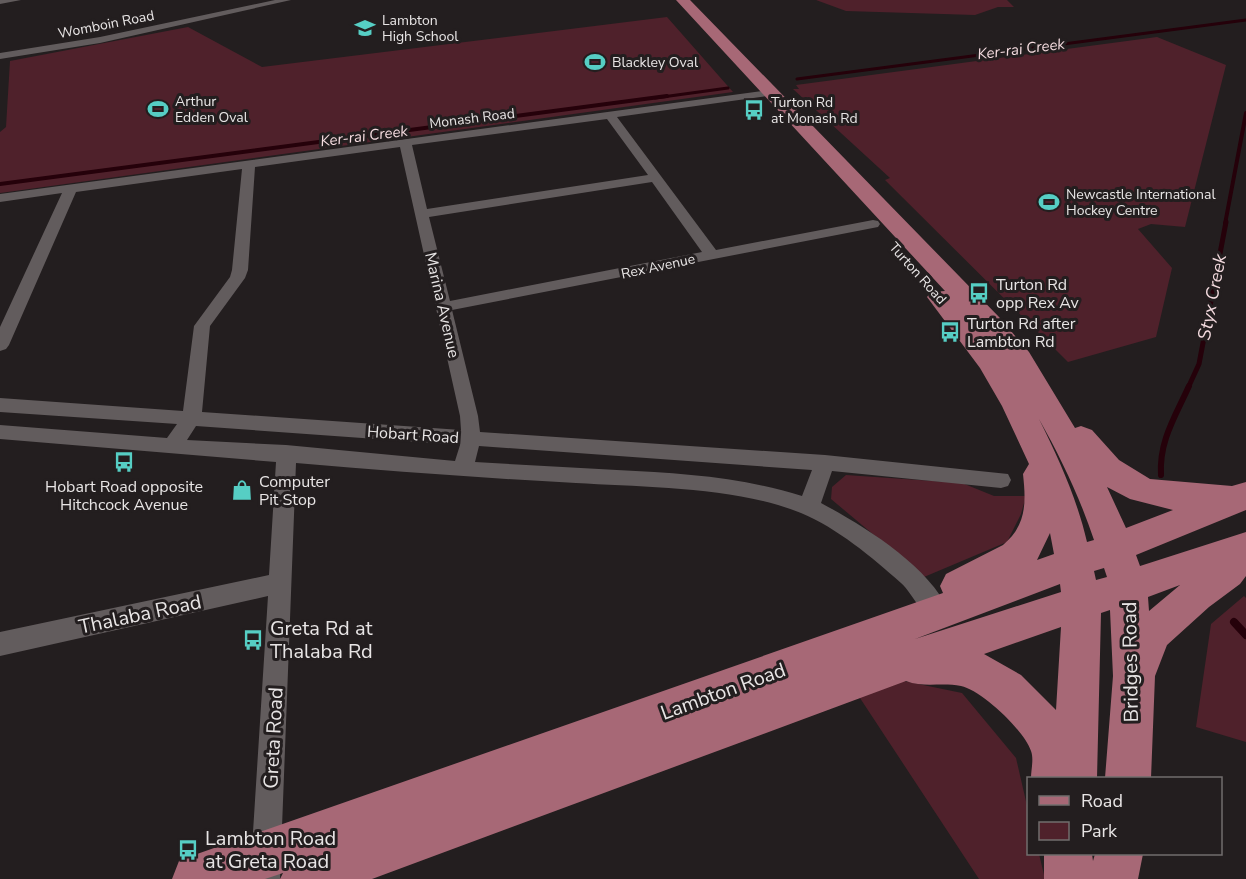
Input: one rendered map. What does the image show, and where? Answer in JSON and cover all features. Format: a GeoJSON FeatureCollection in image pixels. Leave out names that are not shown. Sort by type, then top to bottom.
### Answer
{"type":"FeatureCollection","features":[{"type":"Feature","properties":{"kind":"main road","name":"Turton Road"},"geometry":{"type":"LineString","coordinates":[[676,3],[762,94],[971,301],[1006,342],[1073,451],[1116,546]]}},
{"type":"Feature","properties":{"kind":"main road","name":"Turton Road"},"geometry":{"type":"LineString","coordinates":[[762,94],[978,343],[1017,406],[1043,458],[1065,521],[1082,601]]}},
{"type":"Feature","properties":{"kind":"main road"},"geometry":{"type":"LineString","coordinates":[[1031,380],[1052,393],[1088,451],[1105,469],[1116,476],[1143,489],[1166,496],[1241,497]]}},
{"type":"Feature","properties":{"kind":"main road"},"geometry":{"type":"LineString","coordinates":[[937,611],[960,585],[1016,556],[1024,549],[1036,526],[1043,504],[1038,463],[1043,458]]}},
{"type":"Feature","properties":{"kind":"main road","name":"Lambton Road"},"geometry":{"type":"LineString","coordinates":[[279,871],[682,706],[1116,546],[1241,497]]}},
{"type":"Feature","properties":{"kind":"main road","name":"Bridges Road"},"geometry":{"type":"LineString","coordinates":[[1116,546],[1128,585],[1134,676],[1128,777]]}},
{"type":"Feature","properties":{"kind":"main road"},"geometry":{"type":"LineString","coordinates":[[1134,676],[1152,633],[1196,595],[1227,573],[1246,547]]}},
{"type":"Feature","properties":{"kind":"main road","name":"Lambton Road"},"geometry":{"type":"LineString","coordinates":[[197,879],[279,871],[1246,547]]}},
{"type":"Feature","properties":{"kind":"main road"},"geometry":{"type":"LineString","coordinates":[[1074,777],[1082,601]]}},
{"type":"Feature","properties":{"kind":"main road"},"geometry":{"type":"LineString","coordinates":[[887,668],[951,664],[969,668],[995,680],[1023,705],[1038,723],[1053,750],[1054,777]]}},
{"type":"Feature","properties":{"kind":"main road"},"geometry":{"type":"LineString","coordinates":[[1068,855],[1069,879]]}},
{"type":"Feature","properties":{"kind":"main road"},"geometry":{"type":"LineString","coordinates":[[1113,879],[1119,855]]}},
{"type":"Feature","properties":{"kind":"street"},"geometry":{"type":"LineString","coordinates":[[0,2],[17,0]]}},
{"type":"Feature","properties":{"kind":"street","name":"Womboin Road"},"geometry":{"type":"LineString","coordinates":[[0,57],[100,40],[286,0]]}},
{"type":"Feature","properties":{"kind":"street","name":"Monash Road"},"geometry":{"type":"LineString","coordinates":[[0,198],[762,94]]}},
{"type":"Feature","properties":{"kind":"street"},"geometry":{"type":"LineString","coordinates":[[610,115],[711,254]]}},
{"type":"Feature","properties":{"kind":"street","name":"Marina Avenue"},"geometry":{"type":"LineString","coordinates":[[405,142],[469,416],[471,438],[463,469]]}},
{"type":"Feature","properties":{"kind":"street"},"geometry":{"type":"LineString","coordinates":[[172,446],[192,417],[202,326],[237,278],[240,270],[249,164]]}},
{"type":"Feature","properties":{"kind":"street"},"geometry":{"type":"LineString","coordinates":[[421,214],[656,178]]}},
{"type":"Feature","properties":{"kind":"street"},"geometry":{"type":"LineString","coordinates":[[0,345],[71,188]]}},
{"type":"Feature","properties":{"kind":"street","name":"Rex Avenue"},"geometry":{"type":"LineString","coordinates":[[443,307],[873,224]]}},
{"type":"Feature","properties":{"kind":"street","name":"Hobart Road"},"geometry":{"type":"LineString","coordinates":[[0,405],[825,463],[1001,480]]}},
{"type":"Feature","properties":{"kind":"street","name":"Hobart Road"},"geometry":{"type":"LineString","coordinates":[[0,432],[286,453],[463,469],[706,484],[775,496],[809,507],[844,526],[911,577],[937,611]]}},
{"type":"Feature","properties":{"kind":"street","name":"Greta Road"},"geometry":{"type":"LineString","coordinates":[[279,871],[280,584],[286,453]]}},
{"type":"Feature","properties":{"kind":"street"},"geometry":{"type":"LineString","coordinates":[[809,507],[825,463]]}},
{"type":"Feature","properties":{"kind":"street","name":"Thalaba Road"},"geometry":{"type":"LineString","coordinates":[[0,644],[280,584]]}},
{"type":"Feature","properties":{"kind":"green space"},"geometry":{"type":"Polygon","coordinates":[[[816,0],[1007,0],[1014,7],[998,7],[975,15],[846,11],[816,0]]]}},
{"type":"Feature","properties":{"kind":"green space"},"geometry":{"type":"Polygon","coordinates":[[[667,17],[733,92],[0,193],[0,132],[6,127],[10,61],[188,27],[262,67],[667,17]]]}},
{"type":"Feature","properties":{"kind":"green space","name":"Newcastle International Hockey Centre"},"geometry":{"type":"Polygon","coordinates":[[[1157,37],[1226,65],[1185,227],[1151,224],[1138,229],[1172,268],[1156,337],[1068,362],[885,180],[890,178],[793,89],[799,89],[796,85],[1157,37]]]}},
{"type":"Feature","properties":{"kind":"green space"},"geometry":{"type":"Polygon","coordinates":[[[846,475],[962,483],[994,496],[1026,496],[1021,514],[1007,542],[924,577],[831,499],[832,487],[846,475]]]}},
{"type":"Feature","properties":{"kind":"green space"},"geometry":{"type":"Polygon","coordinates":[[[1244,596],[1246,598],[1246,742],[1196,727],[1211,624],[1244,596]]]}},
{"type":"Feature","properties":{"kind":"green space"},"geometry":{"type":"Polygon","coordinates":[[[889,678],[962,693],[1016,758],[1027,806],[1027,855],[1039,855],[1045,879],[979,879],[858,695],[889,678]]]}},
{"type":"Feature","properties":{"kind":"waterway","name":"Ker-rai Creek"},"geometry":{"type":"LineString","coordinates":[[797,79],[1246,20]]}},
{"type":"Feature","properties":{"kind":"waterway","name":"Ker-rai Creek"},"geometry":{"type":"LineString","coordinates":[[655,98],[728,88]]}},
{"type":"Feature","properties":{"kind":"waterway","name":"Ker-rai Creek"},"geometry":{"type":"LineString","coordinates":[[0,184],[667,96]]}},
{"type":"Feature","properties":{"kind":"waterway","name":"Styx Creek"},"geometry":{"type":"LineString","coordinates":[[1225,224],[1246,113]]}},
{"type":"Feature","properties":{"kind":"waterway","name":"Styx Creek"},"geometry":{"type":"LineString","coordinates":[[1188,388],[1199,364],[1226,222]]}},
{"type":"Feature","properties":{"kind":"waterway","name":"Styx Creek"},"geometry":{"type":"LineString","coordinates":[[1161,475],[1165,440],[1189,386]]}},
{"type":"Feature","properties":{"kind":"waterway","name":"Styx Creek"},"geometry":{"type":"LineString","coordinates":[[1234,622],[1246,635]]}},
{"type":"Feature","properties":{"kind":"place","name":"Lambton High School"},"geometry":{"type":"Point","coordinates":[365,28]}},
{"type":"Feature","properties":{"kind":"place","name":"Blackley Oval"},"geometry":{"type":"Point","coordinates":[595,62]}},
{"type":"Feature","properties":{"kind":"place","name":"Arthur Edden Oval"},"geometry":{"type":"Point","coordinates":[158,109]}},
{"type":"Feature","properties":{"kind":"place","name":"Turton Rd at Monash Rd"},"geometry":{"type":"Point","coordinates":[754,110]}},
{"type":"Feature","properties":{"kind":"place","name":"Newcastle International Hockey Centre"},"geometry":{"type":"Point","coordinates":[1049,202]}},
{"type":"Feature","properties":{"kind":"place","name":"Turton Rd opp Rex Av"},"geometry":{"type":"Point","coordinates":[979,293]}},
{"type":"Feature","properties":{"kind":"place","name":"Turton Rd after Lambton Rd"},"geometry":{"type":"Point","coordinates":[950,332]}},
{"type":"Feature","properties":{"kind":"place","name":"Hobart Road opposite Hitchcock Avenue"},"geometry":{"type":"Point","coordinates":[124,462]}},
{"type":"Feature","properties":{"kind":"place","name":"Computer Pit Stop"},"geometry":{"type":"Point","coordinates":[242,490]}},
{"type":"Feature","properties":{"kind":"place","name":"Greta Rd at Thalaba Rd"},"geometry":{"type":"Point","coordinates":[253,640]}},
{"type":"Feature","properties":{"kind":"place","name":"Lambton Road at Greta Road"},"geometry":{"type":"Point","coordinates":[188,850]}}]}
